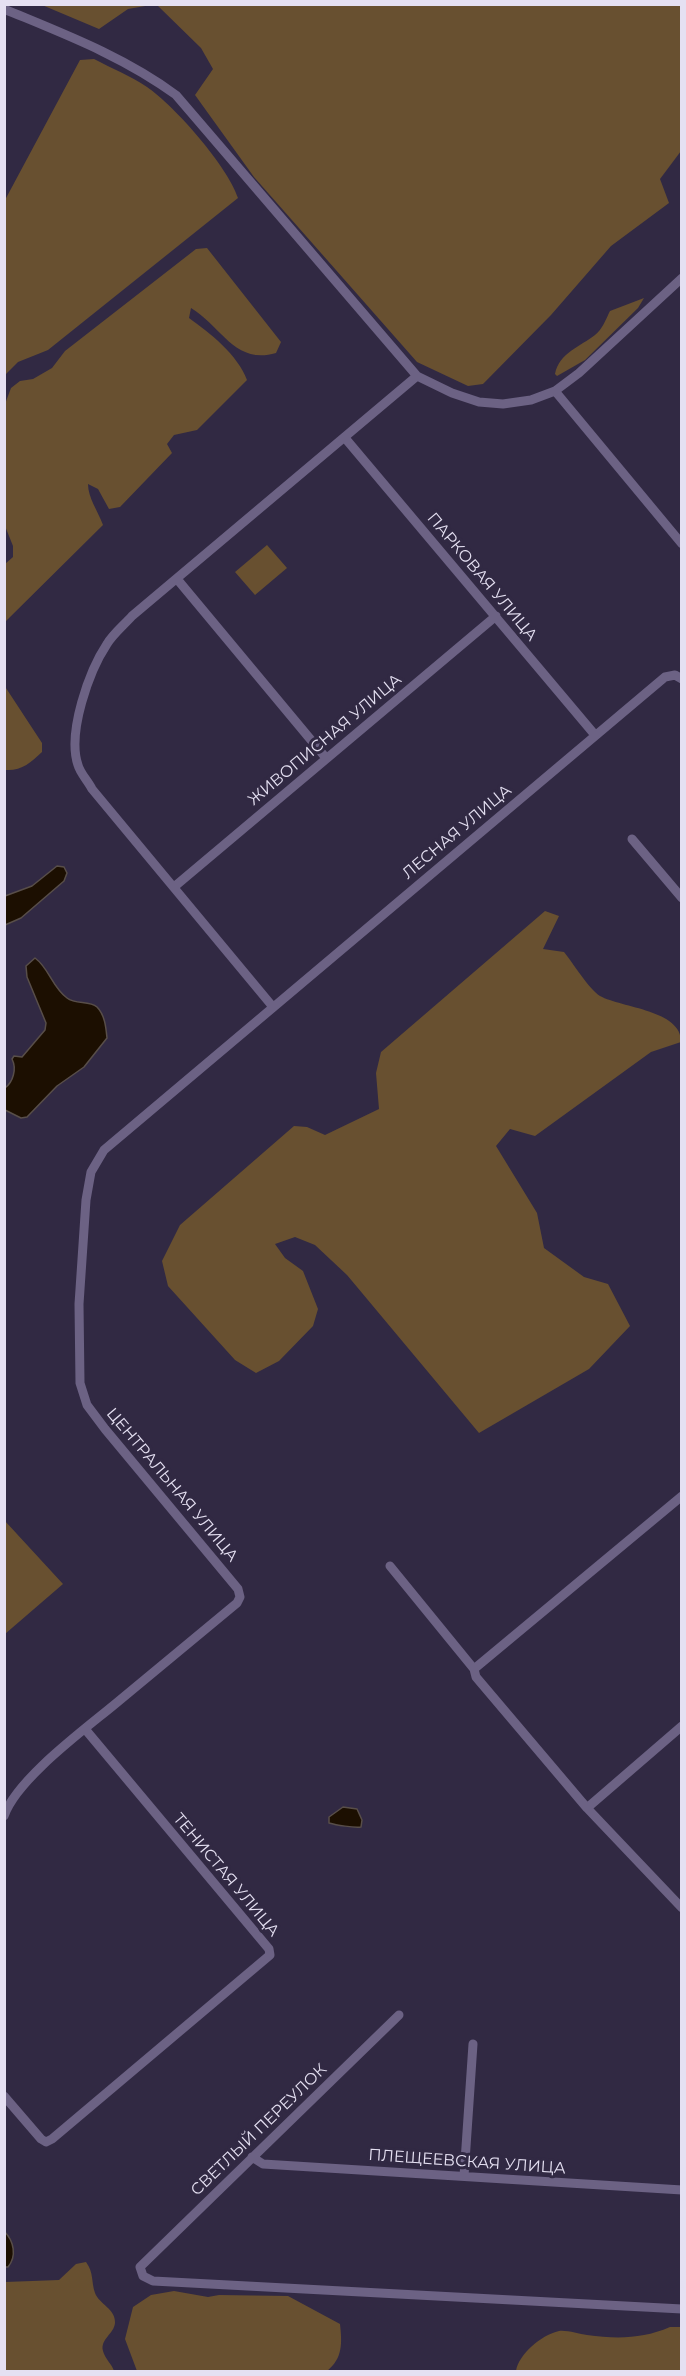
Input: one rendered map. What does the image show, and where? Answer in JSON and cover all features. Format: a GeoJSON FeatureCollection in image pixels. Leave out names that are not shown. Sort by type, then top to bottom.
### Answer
{"type":"FeatureCollection","features":[{"type":"Feature","properties":{"kind":"street"},"geometry":{"type":"LineString","coordinates":[[4,9],[111,54],[176,95],[417,376],[452,393],[479,402],[503,404],[522,402],[555,391],[579,373],[679,284]]}},
{"type":"Feature","properties":{"kind":"street"},"geometry":{"type":"LineString","coordinates":[[273,1007],[92,789],[78,765],[75,740],[80,713],[94,667],[108,642],[132,616],[417,376]]}},
{"type":"Feature","properties":{"kind":"street"},"geometry":{"type":"LineString","coordinates":[[555,391],[681,544]]}},
{"type":"Feature","properties":{"kind":"street","name":"ПАРКОВАЯ УЛИЦА"},"geometry":{"type":"LineString","coordinates":[[345,438],[595,735]]}},
{"type":"Feature","properties":{"kind":"street"},"geometry":{"type":"LineString","coordinates":[[177,579],[326,758]]}},
{"type":"Feature","properties":{"kind":"street","name":"ЖИВОПИСНАЯ УЛИЦА"},"geometry":{"type":"LineString","coordinates":[[174,887],[496,616]]}},
{"type":"Feature","properties":{"kind":"street","name":"ЛЕСНАЯ УЛИЦА"},"geometry":{"type":"LineString","coordinates":[[273,1007],[661,681],[670,675],[681,679]]}},
{"type":"Feature","properties":{"kind":"street"},"geometry":{"type":"LineString","coordinates":[[632,839],[681,898]]}},
{"type":"Feature","properties":{"kind":"street","name":"ЦЕНТРАЛЬНАЯ УЛИЦА"},"geometry":{"type":"LineString","coordinates":[[4,1816],[8,1806],[25,1783],[85,1729],[237,1603],[240,1597],[238,1589],[87,1405],[80,1383],[79,1304],[86,1200],[91,1172],[104,1150],[122,1132],[273,1007]]}},
{"type":"Feature","properties":{"kind":"street"},"geometry":{"type":"LineString","coordinates":[[474,1669],[681,1496]]}},
{"type":"Feature","properties":{"kind":"street"},"geometry":{"type":"LineString","coordinates":[[390,1566],[474,1669],[476,1677],[587,1808],[681,1908]]}},
{"type":"Feature","properties":{"kind":"street"},"geometry":{"type":"LineString","coordinates":[[587,1808],[681,1726]]}},
{"type":"Feature","properties":{"kind":"street","name":"ТЕНИСТАЯ УЛИЦА"},"geometry":{"type":"LineString","coordinates":[[4,2096],[46,2142],[270,1955],[269,1949],[85,1729]]}},
{"type":"Feature","properties":{"kind":"street","name":"СВЕТЛЫЙ ПЕРЕУЛОК"},"geometry":{"type":"LineString","coordinates":[[399,2015],[140,2267],[143,2276],[153,2281],[681,2309]]}},
{"type":"Feature","properties":{"kind":"street"},"geometry":{"type":"LineString","coordinates":[[464,2176],[473,2044]]}},
{"type":"Feature","properties":{"kind":"street","name":"ПЛЕЩЕЕВСКАЯ УЛИЦА"},"geometry":{"type":"LineString","coordinates":[[252,2157],[264,2164],[681,2190]]}},
{"type":"Feature","properties":{"kind":"shaded area"},"geometry":{"type":"Polygon","coordinates":[[[42,5],[151,5],[128,9],[99,29],[42,5]]]}},
{"type":"Feature","properties":{"kind":"shaded area"},"geometry":{"type":"Polygon","coordinates":[[[157,5],[681,5],[681,151],[660,179],[669,203],[611,246],[551,315],[483,384],[468,386],[417,362],[254,177],[195,95],[213,69],[201,48],[157,5]]]}},
{"type":"Feature","properties":{"kind":"shaded area"},"geometry":{"type":"Polygon","coordinates":[[[94,59],[141,83],[172,108],[224,170],[238,198],[48,350],[18,362],[5,375],[5,200],[80,60],[94,59]]]}},
{"type":"Feature","properties":{"kind":"shaded area"},"geometry":{"type":"Polygon","coordinates":[[[207,248],[281,342],[276,353],[250,354],[239,349],[191,308],[189,318],[230,353],[247,380],[197,430],[174,435],[167,444],[172,453],[120,507],[109,509],[98,489],[88,484],[91,499],[103,525],[5,622],[5,564],[13,557],[13,546],[5,526],[5,404],[11,388],[20,381],[33,379],[52,368],[65,351],[196,249],[207,248]]]}},
{"type":"Feature","properties":{"kind":"shaded area"},"geometry":{"type":"Polygon","coordinates":[[[644,298],[638,308],[585,360],[557,376],[555,374],[566,355],[597,333],[610,311],[644,298]]]}},
{"type":"Feature","properties":{"kind":"shaded area"},"geometry":{"type":"Polygon","coordinates":[[[267,545],[287,568],[255,595],[235,572],[267,545]]]}},
{"type":"Feature","properties":{"kind":"shaded area"},"geometry":{"type":"Polygon","coordinates":[[[4,685],[42,743],[42,752],[34,760],[21,768],[11,770],[5,770],[4,685]]]}},
{"type":"Feature","properties":{"kind":"shaded area"},"geometry":{"type":"Polygon","coordinates":[[[57,866],[64,867],[67,873],[64,881],[21,918],[5,925],[5,896],[32,886],[57,866]]]}},
{"type":"Feature","properties":{"kind":"shaded area"},"geometry":{"type":"Polygon","coordinates":[[[545,911],[559,916],[543,949],[564,952],[586,982],[600,996],[662,1017],[679,1031],[681,1042],[651,1052],[535,1136],[510,1129],[496,1146],[537,1213],[544,1248],[584,1277],[608,1284],[630,1326],[589,1369],[479,1433],[347,1275],[315,1245],[295,1237],[275,1244],[285,1258],[303,1271],[318,1309],[313,1326],[279,1361],[256,1373],[235,1360],[168,1286],[162,1261],[180,1225],[294,1126],[307,1127],[325,1135],[379,1109],[376,1073],[381,1052],[545,911]]]}},
{"type":"Feature","properties":{"kind":"shaded area"},"geometry":{"type":"Polygon","coordinates":[[[35,958],[67,998],[94,1005],[100,1010],[106,1026],[107,1038],[84,1067],[57,1086],[27,1117],[21,1118],[5,1110],[5,1088],[13,1075],[12,1059],[14,1056],[22,1057],[45,1030],[46,1023],[27,977],[26,966],[35,958]]]}},
{"type":"Feature","properties":{"kind":"shaded area"},"geometry":{"type":"Polygon","coordinates":[[[5,1521],[63,1584],[4,1634],[5,1521]]]}},
{"type":"Feature","properties":{"kind":"shaded area"},"geometry":{"type":"Polygon","coordinates":[[[343,1807],[357,1809],[362,1820],[361,1827],[329,1823],[329,1817],[343,1807]]]}},
{"type":"Feature","properties":{"kind":"shaded area"},"geometry":{"type":"Polygon","coordinates":[[[4,2231],[13,2249],[13,2258],[8,2267],[5,2267],[4,2231]]]}},
{"type":"Feature","properties":{"kind":"shaded area"},"geometry":{"type":"Polygon","coordinates":[[[86,2262],[97,2297],[115,2318],[114,2327],[103,2343],[104,2354],[114,2371],[5,2371],[5,2282],[59,2280],[76,2264],[86,2262]]]}},
{"type":"Feature","properties":{"kind":"shaded area"},"geometry":{"type":"Polygon","coordinates":[[[174,2291],[208,2297],[219,2295],[288,2296],[340,2324],[339,2355],[327,2371],[137,2371],[125,2339],[133,2307],[151,2295],[174,2291]]]}},
{"type":"Feature","properties":{"kind":"shaded area"},"geometry":{"type":"Polygon","coordinates":[[[670,2327],[681,2327],[681,2371],[516,2371],[521,2358],[532,2346],[559,2331],[619,2337],[639,2336],[670,2327]]]}}]}
